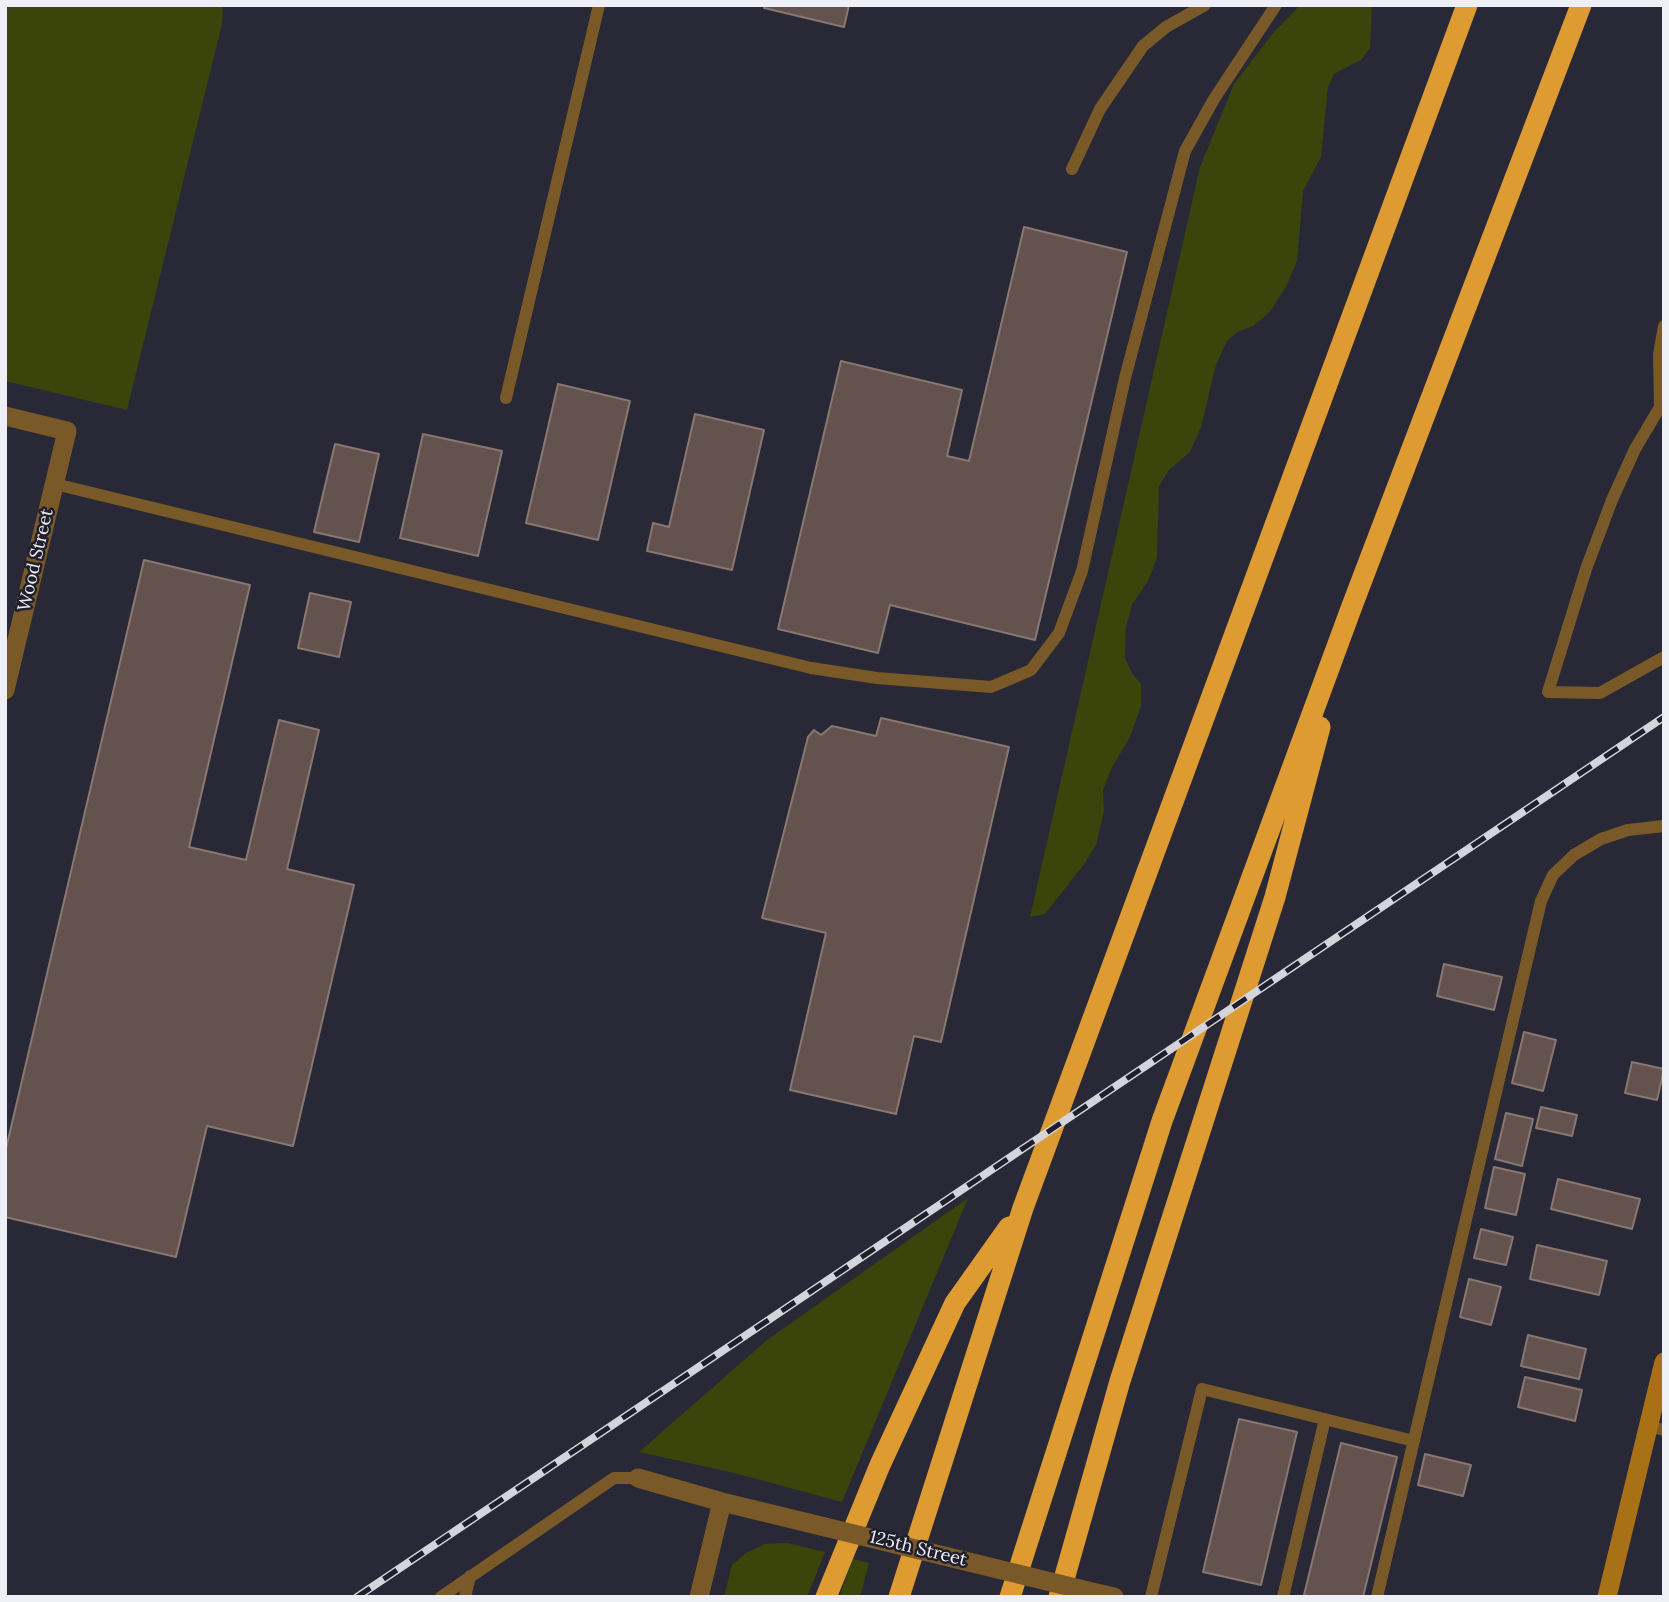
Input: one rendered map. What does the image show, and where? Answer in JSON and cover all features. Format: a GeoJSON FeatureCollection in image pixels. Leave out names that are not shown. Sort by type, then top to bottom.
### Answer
{"type":"FeatureCollection","features":[{"type":"Feature","properties":{"kind":"highway"},"geometry":{"type":"LineString","coordinates":[[898,1597],[1023,1208],[1467,5]]}},
{"type":"Feature","properties":{"kind":"highway"},"geometry":{"type":"LineString","coordinates":[[1010,1597],[1162,1121],[1352,607],[1581,5]]}},
{"type":"Feature","properties":{"kind":"highway"},"geometry":{"type":"LineString","coordinates":[[1059,1597],[1120,1381],[1275,897],[1352,607]]}},
{"type":"Feature","properties":{"kind":"highway"},"geometry":{"type":"LineString","coordinates":[[826,1597],[880,1465],[955,1303],[1023,1208]]}},
{"type":"Feature","properties":{"kind":"main road"},"geometry":{"type":"LineString","coordinates":[[1607,1597],[1656,1428],[1664,1362]]}},
{"type":"Feature","properties":{"kind":"street","name":"Wood Street"},"geometry":{"type":"LineString","coordinates":[[5,416],[67,431],[5,690]]}},
{"type":"Feature","properties":{"kind":"street","name":"125th Street"},"geometry":{"type":"LineString","coordinates":[[638,1478],[722,1503],[1114,1597]]}},
{"type":"Feature","properties":{"kind":"street"},"geometry":{"type":"LineString","coordinates":[[699,1597],[722,1503]]}},
{"type":"Feature","properties":{"kind":"lane"},"geometry":{"type":"LineString","coordinates":[[506,398],[599,5]]}},
{"type":"Feature","properties":{"kind":"lane"},"geometry":{"type":"LineString","coordinates":[[1072,169],[1100,109],[1143,46],[1166,27],[1205,5]]}},
{"type":"Feature","properties":{"kind":"lane"},"geometry":{"type":"LineString","coordinates":[[55,484],[811,668],[877,678],[990,687],[1031,670],[1059,633],[1082,571],[1129,365],[1185,151],[1214,99],[1276,5]]}},
{"type":"Feature","properties":{"kind":"lane"},"geometry":{"type":"LineString","coordinates":[[1664,326],[1659,354],[1662,409],[1635,449],[1612,500],[1586,569],[1548,692],[1600,693],[1664,657]]}},
{"type":"Feature","properties":{"kind":"lane"},"geometry":{"type":"LineString","coordinates":[[1377,1597],[1541,901],[1553,875],[1574,855],[1601,839],[1619,833],[1664,826]]}},
{"type":"Feature","properties":{"kind":"lane"},"geometry":{"type":"LineString","coordinates":[[1151,1597],[1202,1389],[1414,1441]]}},
{"type":"Feature","properties":{"kind":"lane"},"geometry":{"type":"LineString","coordinates":[[1283,1597],[1325,1419]]}},
{"type":"Feature","properties":{"kind":"lane"},"geometry":{"type":"LineString","coordinates":[[441,1597],[614,1478],[638,1478]]}},
{"type":"Feature","properties":{"kind":"lane"},"geometry":{"type":"LineString","coordinates":[[465,1597],[470,1576]]}},
{"type":"Feature","properties":{"kind":"green space"},"geometry":{"type":"Polygon","coordinates":[[[5,5],[223,5],[222,24],[127,410],[5,381],[5,5]]]}},
{"type":"Feature","properties":{"kind":"green space"},"geometry":{"type":"Polygon","coordinates":[[[1300,5],[1372,5],[1370,48],[1361,60],[1334,74],[1328,87],[1321,157],[1303,191],[1297,261],[1286,287],[1269,313],[1227,341],[1216,365],[1201,427],[1190,452],[1169,470],[1159,486],[1157,558],[1148,581],[1132,605],[1126,627],[1125,658],[1141,684],[1141,706],[1130,737],[1111,769],[1103,791],[1104,811],[1096,845],[1045,914],[1030,917],[1200,167],[1234,84],[1273,33],[1300,5]]]}},
{"type":"Feature","properties":{"kind":"green space"},"geometry":{"type":"Polygon","coordinates":[[[968,1198],[842,1502],[734,1473],[639,1452],[767,1340],[968,1198]]]}},
{"type":"Feature","properties":{"kind":"green space"},"geometry":{"type":"Polygon","coordinates":[[[788,1543],[825,1552],[807,1597],[724,1597],[732,1565],[746,1553],[765,1544],[788,1543]]]}},
{"type":"Feature","properties":{"kind":"green space"},"geometry":{"type":"Polygon","coordinates":[[[853,1559],[869,1563],[860,1597],[839,1597],[853,1559]]]}},
{"type":"Feature","properties":{"kind":"building"},"geometry":{"type":"Polygon","coordinates":[[[765,5],[849,5],[844,27],[764,8],[765,5]]]}},
{"type":"Feature","properties":{"kind":"building"},"geometry":{"type":"Polygon","coordinates":[[[1024,227],[1127,252],[1035,640],[890,605],[878,653],[778,629],[841,361],[962,390],[947,456],[969,461],[1024,227]]]}},
{"type":"Feature","properties":{"kind":"building"},"geometry":{"type":"Polygon","coordinates":[[[558,384],[630,401],[598,540],[526,523],[558,384]]]}},
{"type":"Feature","properties":{"kind":"building"},"geometry":{"type":"Polygon","coordinates":[[[695,414],[764,430],[732,570],[647,551],[653,523],[669,527],[695,414]]]}},
{"type":"Feature","properties":{"kind":"building"},"geometry":{"type":"Polygon","coordinates":[[[423,434],[502,451],[478,556],[400,538],[423,434]]]}},
{"type":"Feature","properties":{"kind":"building"},"geometry":{"type":"Polygon","coordinates":[[[335,444],[379,454],[359,542],[314,532],[335,444]]]}},
{"type":"Feature","properties":{"kind":"building"},"geometry":{"type":"Polygon","coordinates":[[[144,560],[250,585],[189,847],[246,860],[279,720],[319,730],[287,869],[354,885],[293,1146],[207,1126],[176,1257],[5,1217],[5,1153],[144,560]]]}},
{"type":"Feature","properties":{"kind":"building"},"geometry":{"type":"Polygon","coordinates":[[[310,593],[351,602],[339,657],[298,648],[310,593]]]}},
{"type":"Feature","properties":{"kind":"building"},"geometry":{"type":"Polygon","coordinates":[[[881,718],[1009,747],[941,1042],[914,1036],[896,1114],[790,1090],[826,933],[762,918],[808,737],[814,730],[821,735],[832,726],[876,736],[881,718]]]}},
{"type":"Feature","properties":{"kind":"building"},"geometry":{"type":"Polygon","coordinates":[[[1444,964],[1502,977],[1494,1010],[1437,996],[1444,964]]]}},
{"type":"Feature","properties":{"kind":"building"},"geometry":{"type":"Polygon","coordinates":[[[1524,1032],[1556,1040],[1543,1091],[1512,1083],[1524,1032]]]}},
{"type":"Feature","properties":{"kind":"building"},"geometry":{"type":"Polygon","coordinates":[[[1632,1062],[1664,1069],[1657,1100],[1625,1093],[1632,1062]]]}},
{"type":"Feature","properties":{"kind":"building"},"geometry":{"type":"Polygon","coordinates":[[[1541,1107],[1577,1115],[1572,1136],[1536,1128],[1541,1107]]]}},
{"type":"Feature","properties":{"kind":"building"},"geometry":{"type":"Polygon","coordinates":[[[1506,1113],[1533,1119],[1522,1166],[1495,1159],[1506,1113]]]}},
{"type":"Feature","properties":{"kind":"building"},"geometry":{"type":"Polygon","coordinates":[[[1494,1167],[1525,1174],[1516,1215],[1485,1208],[1494,1167]]]}},
{"type":"Feature","properties":{"kind":"building"},"geometry":{"type":"Polygon","coordinates":[[[1558,1179],[1640,1199],[1632,1229],[1551,1209],[1558,1179]]]}},
{"type":"Feature","properties":{"kind":"building"},"geometry":{"type":"Polygon","coordinates":[[[1481,1229],[1513,1237],[1506,1265],[1474,1258],[1481,1229]]]}},
{"type":"Feature","properties":{"kind":"building"},"geometry":{"type":"Polygon","coordinates":[[[1537,1245],[1607,1261],[1599,1295],[1530,1279],[1537,1245]]]}},
{"type":"Feature","properties":{"kind":"building"},"geometry":{"type":"Polygon","coordinates":[[[1469,1279],[1501,1287],[1491,1325],[1460,1317],[1469,1279]]]}},
{"type":"Feature","properties":{"kind":"building"},"geometry":{"type":"Polygon","coordinates":[[[1528,1335],[1586,1349],[1579,1379],[1521,1366],[1528,1335]]]}},
{"type":"Feature","properties":{"kind":"building"},"geometry":{"type":"Polygon","coordinates":[[[1525,1377],[1582,1390],[1575,1421],[1518,1407],[1525,1377]]]}},
{"type":"Feature","properties":{"kind":"building"},"geometry":{"type":"Polygon","coordinates":[[[1239,1419],[1297,1432],[1261,1585],[1203,1572],[1239,1419]]]}},
{"type":"Feature","properties":{"kind":"building"},"geometry":{"type":"Polygon","coordinates":[[[1341,1443],[1397,1457],[1363,1597],[1311,1597],[1304,1595],[1341,1443]]]}},
{"type":"Feature","properties":{"kind":"building"},"geometry":{"type":"Polygon","coordinates":[[[1425,1454],[1471,1465],[1463,1496],[1418,1485],[1425,1454]]]}},
{"type":"Feature","properties":{"kind":"railway"},"geometry":{"type":"LineString","coordinates":[[357,1597],[1664,717]]}}]}
